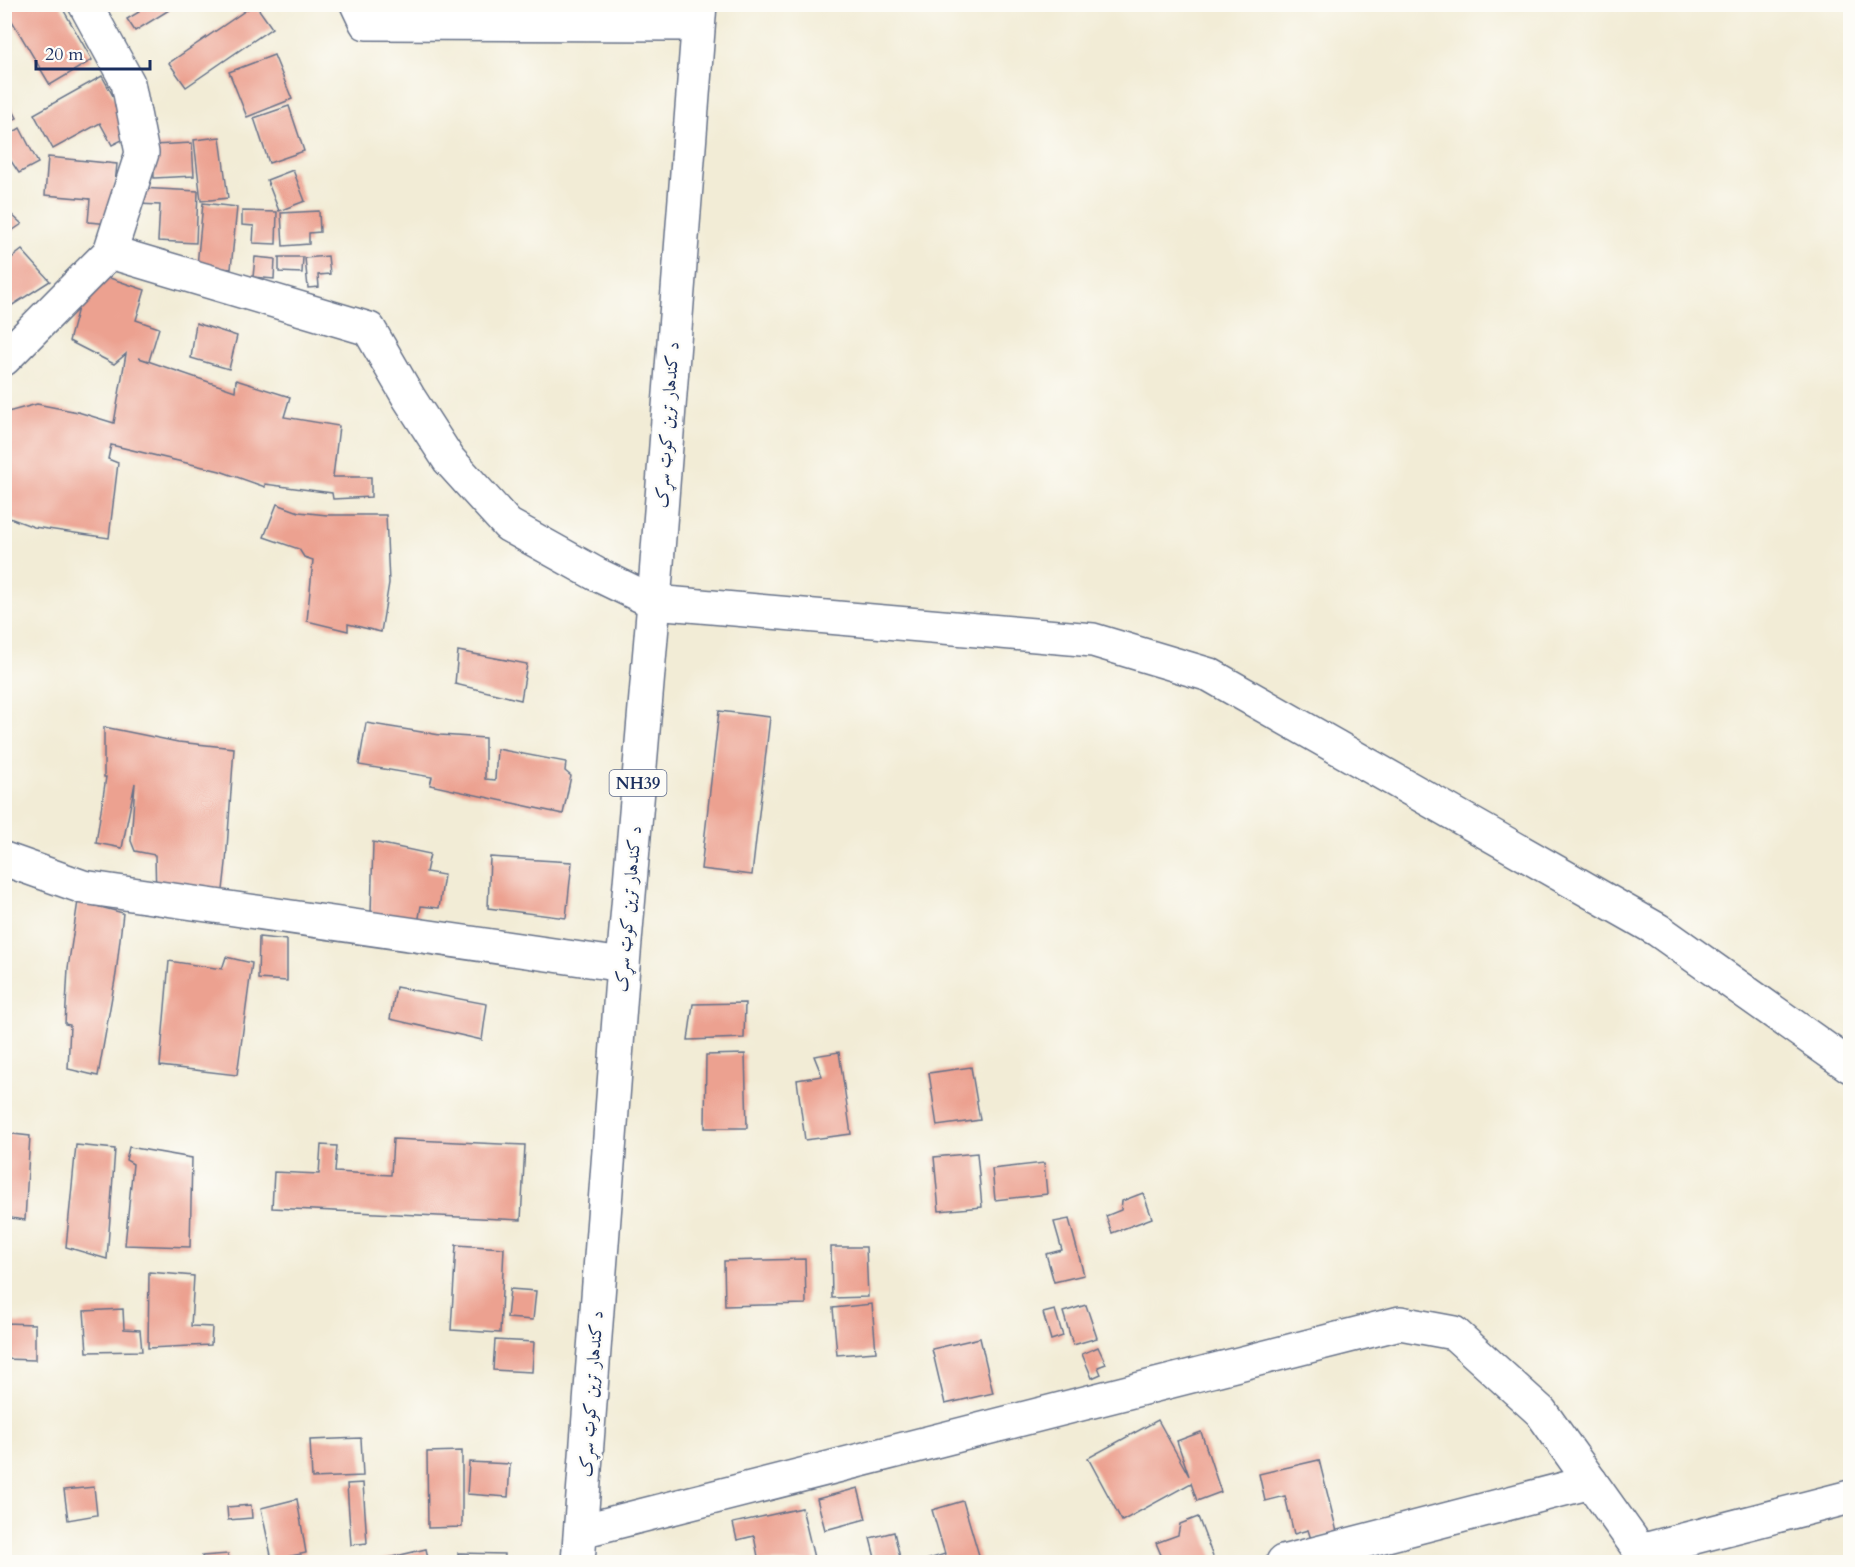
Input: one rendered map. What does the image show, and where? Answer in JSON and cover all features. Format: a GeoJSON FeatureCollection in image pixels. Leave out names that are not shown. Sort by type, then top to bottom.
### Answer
{"type":"FeatureCollection","features":[{"type":"Feature","properties":{"kind":"street"},"geometry":{"type":"LineString","coordinates":[[4,359],[110,252],[142,153],[128,83],[86,4]]}},
{"type":"Feature","properties":{"kind":"street"},"geometry":{"type":"LineString","coordinates":[[357,4],[366,24],[699,14]]}},
{"type":"Feature","properties":{"kind":"street","name":"د کندهار ترين کوټ سړک"},"geometry":{"type":"LineString","coordinates":[[578,1563],[699,14]]}},
{"type":"Feature","properties":{"kind":"street"},"geometry":{"type":"LineString","coordinates":[[110,252],[369,329],[409,398],[449,460],[508,525],[596,574],[654,602],[1094,640],[1210,675],[1658,930],[1851,1066]]}},
{"type":"Feature","properties":{"kind":"street"},"geometry":{"type":"LineString","coordinates":[[4,859],[83,887],[623,965]]}},
{"type":"Feature","properties":{"kind":"street"},"geometry":{"type":"LineString","coordinates":[[581,1531],[1400,1323],[1454,1333],[1541,1412],[1641,1557],[1851,1497]]}},
{"type":"Feature","properties":{"kind":"street"},"geometry":{"type":"LineString","coordinates":[[1283,1563],[1591,1482]]}},
{"type":"Feature","properties":{"kind":"building"},"geometry":{"type":"Polygon","coordinates":[[[4,4],[60,4],[92,60],[50,85],[8,14],[4,15],[4,4]]]}},
{"type":"Feature","properties":{"kind":"building"},"geometry":{"type":"Polygon","coordinates":[[[134,4],[172,4],[174,7],[135,31],[127,19],[139,12],[134,4]]]}},
{"type":"Feature","properties":{"kind":"building"},"geometry":{"type":"Polygon","coordinates":[[[255,4],[272,28],[186,87],[169,63],[255,4]]]}},
{"type":"Feature","properties":{"kind":"building"},"geometry":{"type":"Polygon","coordinates":[[[274,55],[292,99],[247,117],[229,72],[274,55]]]}},
{"type":"Feature","properties":{"kind":"building"},"geometry":{"type":"Polygon","coordinates":[[[102,76],[134,134],[112,145],[100,123],[53,149],[34,114],[102,76]]]}},
{"type":"Feature","properties":{"kind":"building"},"geometry":{"type":"Polygon","coordinates":[[[4,93],[17,118],[4,124],[4,93]]]}},
{"type":"Feature","properties":{"kind":"building"},"geometry":{"type":"Polygon","coordinates":[[[289,106],[304,151],[269,163],[254,118],[289,106]]]}},
{"type":"Feature","properties":{"kind":"building"},"geometry":{"type":"Polygon","coordinates":[[[20,128],[38,163],[19,173],[9,158],[4,161],[4,138],[20,128]]]}},
{"type":"Feature","properties":{"kind":"building"},"geometry":{"type":"Polygon","coordinates":[[[220,137],[228,198],[201,201],[194,140],[220,137]]]}},
{"type":"Feature","properties":{"kind":"building"},"geometry":{"type":"Polygon","coordinates":[[[192,143],[194,176],[154,178],[153,145],[192,143]]]}},
{"type":"Feature","properties":{"kind":"building"},"geometry":{"type":"Polygon","coordinates":[[[48,157],[117,164],[111,224],[88,222],[90,199],[45,195],[48,157]]]}},
{"type":"Feature","properties":{"kind":"building"},"geometry":{"type":"Polygon","coordinates":[[[293,170],[305,201],[279,211],[267,180],[293,170]]]}},
{"type":"Feature","properties":{"kind":"building"},"geometry":{"type":"Polygon","coordinates":[[[138,188],[198,191],[196,243],[158,241],[160,205],[138,204],[138,188]]]}},
{"type":"Feature","properties":{"kind":"building"},"geometry":{"type":"Polygon","coordinates":[[[203,203],[237,207],[231,269],[197,266],[203,203]]]}},
{"type":"Feature","properties":{"kind":"building"},"geometry":{"type":"Polygon","coordinates":[[[4,208],[22,224],[4,236],[4,208]]]}},
{"type":"Feature","properties":{"kind":"building"},"geometry":{"type":"Polygon","coordinates":[[[242,211],[277,212],[276,244],[253,243],[254,226],[242,225],[242,211]]]}},
{"type":"Feature","properties":{"kind":"building"},"geometry":{"type":"Polygon","coordinates":[[[319,211],[320,232],[309,233],[309,244],[283,246],[281,213],[319,211]]]}},
{"type":"Feature","properties":{"kind":"building"},"geometry":{"type":"Polygon","coordinates":[[[22,250],[50,281],[8,308],[4,302],[4,254],[9,260],[22,250]]]}},
{"type":"Feature","properties":{"kind":"building"},"geometry":{"type":"Polygon","coordinates":[[[328,256],[330,274],[318,275],[319,287],[308,288],[305,258],[328,256]]]}},
{"type":"Feature","properties":{"kind":"building"},"geometry":{"type":"Polygon","coordinates":[[[255,257],[275,259],[274,279],[253,277],[255,257]]]}},
{"type":"Feature","properties":{"kind":"building"},"geometry":{"type":"Polygon","coordinates":[[[279,257],[303,257],[302,273],[279,272],[279,257]]]}},
{"type":"Feature","properties":{"kind":"building"},"geometry":{"type":"Polygon","coordinates":[[[95,273],[145,290],[136,320],[159,328],[149,361],[139,358],[235,391],[236,380],[290,397],[284,417],[339,426],[333,477],[371,477],[371,497],[333,499],[332,493],[265,484],[265,487],[220,471],[111,445],[108,459],[118,463],[109,538],[34,527],[4,516],[4,413],[37,404],[78,412],[114,423],[126,354],[114,364],[69,341],[81,297],[95,273]]]}},
{"type":"Feature","properties":{"kind":"building"},"geometry":{"type":"Polygon","coordinates":[[[196,323],[237,336],[229,369],[191,358],[196,323]]]}},
{"type":"Feature","properties":{"kind":"building"},"geometry":{"type":"Polygon","coordinates":[[[277,504],[299,512],[327,515],[386,515],[389,583],[381,632],[348,624],[348,631],[307,621],[313,560],[304,557],[299,549],[264,537],[277,504]]]}},
{"type":"Feature","properties":{"kind":"building"},"geometry":{"type":"Polygon","coordinates":[[[458,651],[527,664],[521,700],[455,684],[458,651]]]}},
{"type":"Feature","properties":{"kind":"building"},"geometry":{"type":"Polygon","coordinates":[[[719,711],[770,717],[752,875],[701,869],[719,711]]]}},
{"type":"Feature","properties":{"kind":"building"},"geometry":{"type":"Polygon","coordinates":[[[366,723],[440,735],[485,738],[485,779],[495,780],[497,749],[566,762],[565,771],[571,776],[563,814],[430,785],[432,777],[359,765],[366,723]]]}},
{"type":"Feature","properties":{"kind":"building"},"geometry":{"type":"Polygon","coordinates":[[[104,727],[178,742],[234,748],[221,908],[156,898],[155,855],[135,851],[131,841],[135,783],[122,848],[96,843],[106,777],[104,777],[104,727]]]}},
{"type":"Feature","properties":{"kind":"building"},"geometry":{"type":"Polygon","coordinates":[[[373,842],[430,854],[426,872],[444,875],[439,908],[421,906],[417,929],[371,914],[373,842]]]}},
{"type":"Feature","properties":{"kind":"building"},"geometry":{"type":"Polygon","coordinates":[[[490,857],[572,862],[566,918],[488,908],[490,857]]]}},
{"type":"Feature","properties":{"kind":"building"},"geometry":{"type":"Polygon","coordinates":[[[78,901],[123,913],[116,974],[98,1076],[68,1069],[70,1025],[65,1024],[68,968],[78,901]]]}},
{"type":"Feature","properties":{"kind":"building"},"geometry":{"type":"Polygon","coordinates":[[[259,937],[287,940],[287,981],[258,979],[259,937]]]}},
{"type":"Feature","properties":{"kind":"building"},"geometry":{"type":"Polygon","coordinates":[[[226,957],[252,963],[237,1075],[160,1066],[169,961],[222,969],[226,957]]]}},
{"type":"Feature","properties":{"kind":"building"},"geometry":{"type":"Polygon","coordinates":[[[396,987],[487,1004],[482,1040],[390,1019],[396,987]]]}},
{"type":"Feature","properties":{"kind":"building"},"geometry":{"type":"Polygon","coordinates":[[[745,1003],[744,1038],[688,1040],[693,1004],[745,1003]]]}},
{"type":"Feature","properties":{"kind":"building"},"geometry":{"type":"Polygon","coordinates":[[[839,1052],[851,1134],[805,1140],[797,1080],[822,1076],[814,1056],[839,1052]]]}},
{"type":"Feature","properties":{"kind":"building"},"geometry":{"type":"Polygon","coordinates":[[[745,1054],[747,1128],[705,1128],[706,1055],[745,1054]]]}},
{"type":"Feature","properties":{"kind":"building"},"geometry":{"type":"Polygon","coordinates":[[[971,1067],[980,1120],[937,1126],[929,1073],[971,1067]]]}},
{"type":"Feature","properties":{"kind":"building"},"geometry":{"type":"Polygon","coordinates":[[[4,1133],[30,1136],[25,1220],[4,1217],[4,1133]]]}},
{"type":"Feature","properties":{"kind":"building"},"geometry":{"type":"Polygon","coordinates":[[[393,1139],[525,1145],[521,1220],[272,1208],[274,1172],[319,1174],[321,1145],[337,1146],[335,1172],[391,1175],[393,1139]]]}},
{"type":"Feature","properties":{"kind":"building"},"geometry":{"type":"Polygon","coordinates":[[[76,1145],[115,1149],[107,1259],[66,1247],[76,1145]]]}},
{"type":"Feature","properties":{"kind":"building"},"geometry":{"type":"Polygon","coordinates":[[[129,1147],[192,1158],[190,1247],[125,1245],[133,1164],[126,1160],[129,1147]]]}},
{"type":"Feature","properties":{"kind":"building"},"geometry":{"type":"Polygon","coordinates":[[[977,1153],[982,1207],[939,1211],[934,1157],[977,1153]]]}},
{"type":"Feature","properties":{"kind":"building"},"geometry":{"type":"Polygon","coordinates":[[[1044,1163],[1047,1194],[995,1200],[992,1169],[1044,1163]]]}},
{"type":"Feature","properties":{"kind":"building"},"geometry":{"type":"Polygon","coordinates":[[[1143,1193],[1152,1218],[1112,1233],[1106,1216],[1121,1210],[1122,1201],[1143,1193]]]}},
{"type":"Feature","properties":{"kind":"building"},"geometry":{"type":"Polygon","coordinates":[[[1069,1219],[1084,1275],[1054,1282],[1046,1254],[1062,1250],[1054,1222],[1069,1219]]]}},
{"type":"Feature","properties":{"kind":"building"},"geometry":{"type":"Polygon","coordinates":[[[456,1245],[504,1248],[500,1333],[451,1330],[456,1245]]]}},
{"type":"Feature","properties":{"kind":"building"},"geometry":{"type":"Polygon","coordinates":[[[831,1247],[866,1247],[868,1297],[832,1298],[831,1247]]]}},
{"type":"Feature","properties":{"kind":"building"},"geometry":{"type":"Polygon","coordinates":[[[805,1259],[806,1304],[725,1306],[724,1261],[805,1259]]]}},
{"type":"Feature","properties":{"kind":"building"},"geometry":{"type":"Polygon","coordinates":[[[149,1272],[194,1276],[191,1326],[212,1327],[211,1345],[148,1348],[149,1272]]]}},
{"type":"Feature","properties":{"kind":"building"},"geometry":{"type":"Polygon","coordinates":[[[510,1289],[536,1291],[533,1320],[507,1318],[510,1289]]]}},
{"type":"Feature","properties":{"kind":"building"},"geometry":{"type":"Polygon","coordinates":[[[872,1304],[876,1352],[837,1355],[833,1308],[872,1304]]]}},
{"type":"Feature","properties":{"kind":"building"},"geometry":{"type":"Polygon","coordinates":[[[1086,1305],[1097,1338],[1073,1345],[1063,1312],[1086,1305]]]}},
{"type":"Feature","properties":{"kind":"building"},"geometry":{"type":"Polygon","coordinates":[[[123,1309],[124,1329],[140,1330],[142,1351],[87,1352],[84,1311],[123,1309]]]}},
{"type":"Feature","properties":{"kind":"building"},"geometry":{"type":"Polygon","coordinates":[[[1055,1310],[1063,1336],[1051,1340],[1043,1313],[1055,1310]]]}},
{"type":"Feature","properties":{"kind":"building"},"geometry":{"type":"Polygon","coordinates":[[[4,1323],[35,1324],[35,1360],[4,1359],[4,1323]]]}},
{"type":"Feature","properties":{"kind":"building"},"geometry":{"type":"Polygon","coordinates":[[[980,1338],[993,1393],[945,1404],[932,1349],[980,1338]]]}},
{"type":"Feature","properties":{"kind":"building"},"geometry":{"type":"Polygon","coordinates":[[[495,1340],[534,1342],[532,1372],[493,1370],[495,1340]]]}},
{"type":"Feature","properties":{"kind":"building"},"geometry":{"type":"Polygon","coordinates":[[[1098,1347],[1106,1364],[1098,1367],[1101,1374],[1092,1378],[1082,1354],[1098,1347]]]}},
{"type":"Feature","properties":{"kind":"building"},"geometry":{"type":"Polygon","coordinates":[[[1158,1420],[1189,1476],[1177,1441],[1201,1432],[1221,1492],[1197,1501],[1191,1483],[1122,1521],[1088,1458],[1158,1420]]]}},
{"type":"Feature","properties":{"kind":"building"},"geometry":{"type":"Polygon","coordinates":[[[361,1438],[363,1476],[312,1478],[310,1440],[361,1438]]]}},
{"type":"Feature","properties":{"kind":"building"},"geometry":{"type":"Polygon","coordinates":[[[462,1451],[462,1527],[428,1528],[427,1452],[462,1451]]]}},
{"type":"Feature","properties":{"kind":"building"},"geometry":{"type":"Polygon","coordinates":[[[1319,1460],[1337,1532],[1311,1539],[1308,1530],[1294,1534],[1285,1496],[1265,1501],[1259,1474],[1319,1460]]]}},
{"type":"Feature","properties":{"kind":"building"},"geometry":{"type":"Polygon","coordinates":[[[469,1462],[510,1464],[508,1497],[467,1494],[469,1462]]]}},
{"type":"Feature","properties":{"kind":"building"},"geometry":{"type":"Polygon","coordinates":[[[363,1483],[367,1543],[351,1545],[347,1484],[363,1483]]]}},
{"type":"Feature","properties":{"kind":"building"},"geometry":{"type":"Polygon","coordinates":[[[94,1487],[97,1515],[68,1520],[64,1490],[94,1487]]]}},
{"type":"Feature","properties":{"kind":"building"},"geometry":{"type":"Polygon","coordinates":[[[858,1488],[866,1519],[825,1530],[817,1499],[858,1488]]]}},
{"type":"Feature","properties":{"kind":"building"},"geometry":{"type":"Polygon","coordinates":[[[297,1499],[306,1553],[272,1560],[261,1508],[297,1499]]]}},
{"type":"Feature","properties":{"kind":"building"},"geometry":{"type":"Polygon","coordinates":[[[963,1501],[981,1562],[927,1562],[926,1560],[945,1554],[932,1510],[963,1501]]]}},
{"type":"Feature","properties":{"kind":"building"},"geometry":{"type":"Polygon","coordinates":[[[251,1505],[252,1518],[228,1520],[227,1507],[251,1505]]]}},
{"type":"Feature","properties":{"kind":"building"},"geometry":{"type":"Polygon","coordinates":[[[802,1508],[815,1562],[759,1562],[754,1536],[737,1540],[733,1523],[802,1508]]]}},
{"type":"Feature","properties":{"kind":"building"},"geometry":{"type":"Polygon","coordinates":[[[1198,1517],[1215,1562],[1164,1562],[1156,1543],[1178,1535],[1180,1524],[1198,1517]]]}},
{"type":"Feature","properties":{"kind":"building"},"geometry":{"type":"Polygon","coordinates":[[[894,1532],[901,1562],[876,1562],[870,1538],[894,1532]]]}},
{"type":"Feature","properties":{"kind":"building"},"geometry":{"type":"Polygon","coordinates":[[[426,1549],[429,1562],[371,1562],[426,1549]]]}},
{"type":"Feature","properties":{"kind":"building"},"geometry":{"type":"Polygon","coordinates":[[[458,1553],[504,1554],[504,1562],[458,1562],[458,1553]]]}},
{"type":"Feature","properties":{"kind":"building"},"geometry":{"type":"Polygon","coordinates":[[[228,1554],[228,1562],[203,1562],[202,1556],[228,1554]]]}}]}
